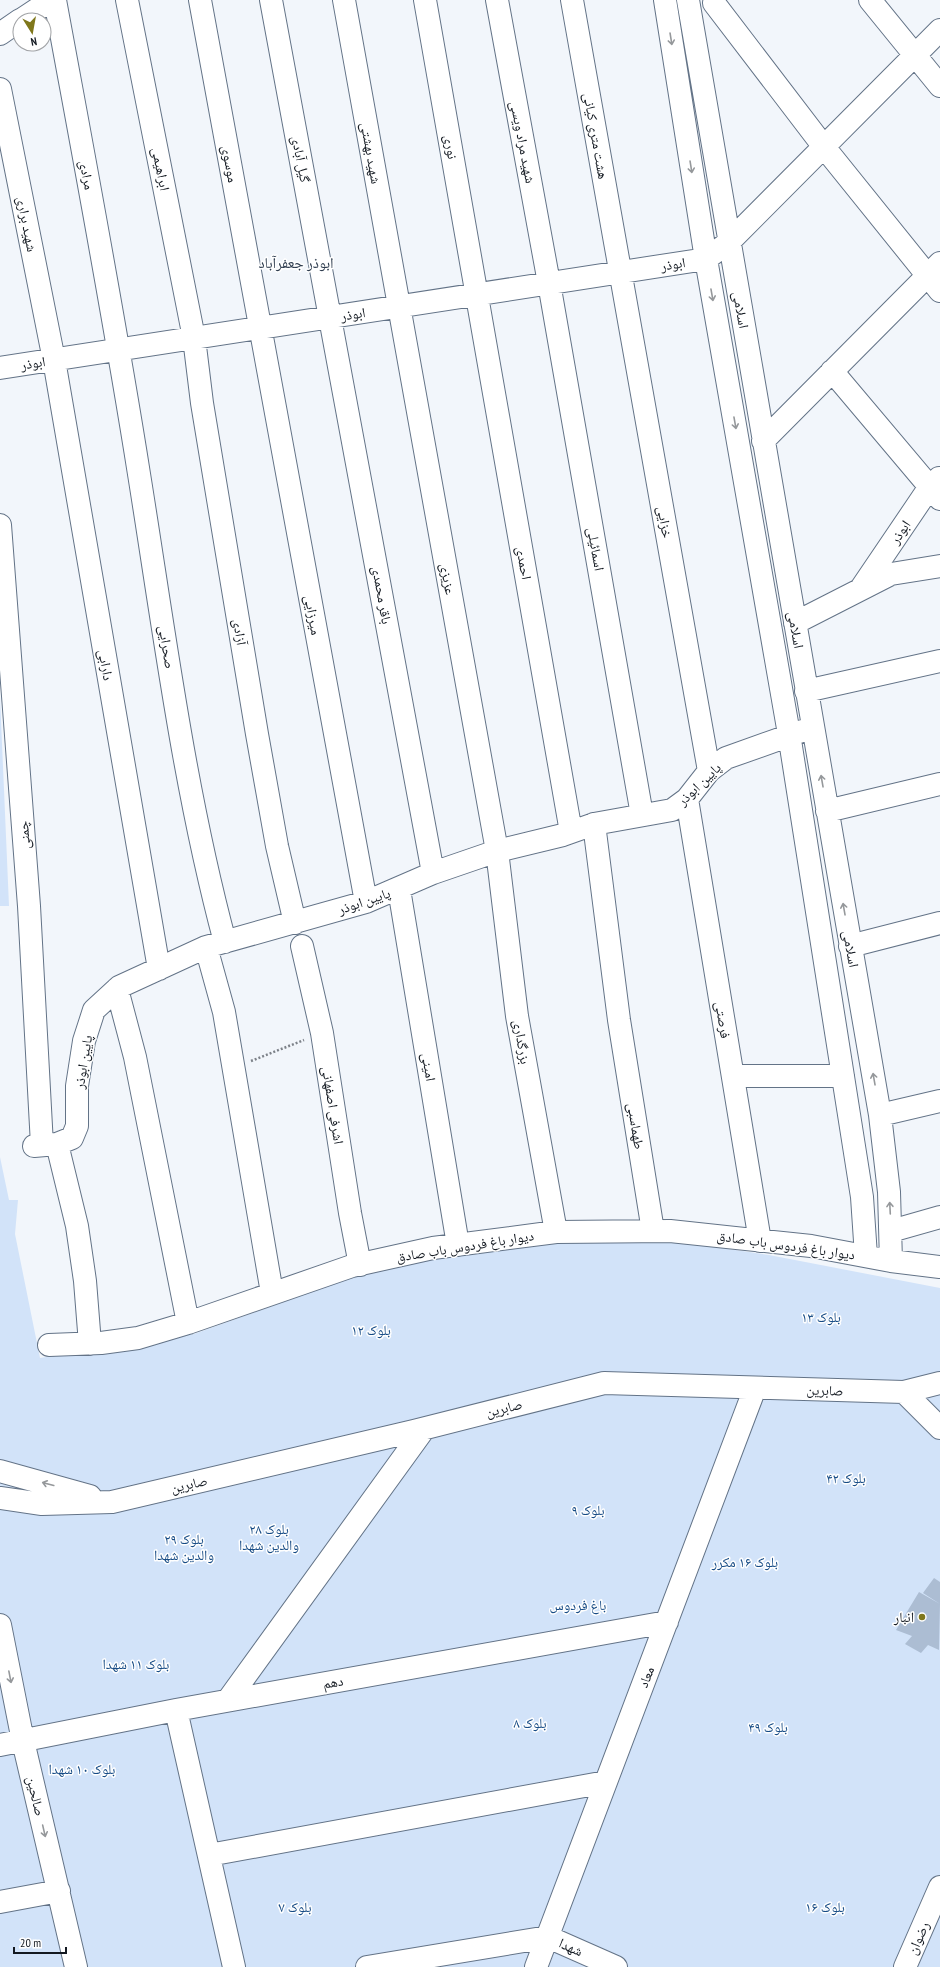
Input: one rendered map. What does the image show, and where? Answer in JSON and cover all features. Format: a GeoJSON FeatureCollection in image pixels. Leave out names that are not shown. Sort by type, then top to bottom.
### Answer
{"type":"FeatureCollection","features":[{"type":"Feature","properties":{"kind":"street"},"geometry":{"type":"LineString","coordinates":[[32,12],[51,0]]}},
{"type":"Feature","properties":{"kind":"street","name":"مرادی"},"geometry":{"type":"LineString","coordinates":[[55,0],[120,350]]}},
{"type":"Feature","properties":{"kind":"street","name":"ابراهیمی"},"geometry":{"type":"LineString","coordinates":[[127,0],[194,338]]}},
{"type":"Feature","properties":{"kind":"street","name":"موسوی"},"geometry":{"type":"LineString","coordinates":[[200,0],[261,328]]}},
{"type":"Feature","properties":{"kind":"street","name":"گیل آبادی"},"geometry":{"type":"LineString","coordinates":[[271,0],[331,317]]}},
{"type":"Feature","properties":{"kind":"street","name":"شهید بهشتی"},"geometry":{"type":"LineString","coordinates":[[344,0],[399,307]]}},
{"type":"Feature","properties":{"kind":"street","name":"نوری"},"geometry":{"type":"LineString","coordinates":[[424,0],[477,295]]}},
{"type":"Feature","properties":{"kind":"street","name":"شهید مراد ویسی"},"geometry":{"type":"LineString","coordinates":[[497,0],[550,284]]}},
{"type":"Feature","properties":{"kind":"street","name":"هشت متری کیانی"},"geometry":{"type":"LineString","coordinates":[[572,0],[621,272]]}},
{"type":"Feature","properties":{"kind":"street","name":"اسلامی"},"geometry":{"type":"LineString","coordinates":[[665,0],[706,259],[789,734],[862,1196],[866,1256]]}},
{"type":"Feature","properties":{"kind":"street","name":"اسلامی"},"geometry":{"type":"LineString","coordinates":[[688,0],[794,624],[880,1115],[889,1192],[891,1261]]}},
{"type":"Feature","properties":{"kind":"street"},"geometry":{"type":"LineString","coordinates":[[870,0],[940,86]]}},
{"type":"Feature","properties":{"kind":"street"},"geometry":{"type":"LineString","coordinates":[[692,24],[715,1],[824,147],[936,276],[832,371],[763,441]]}},
{"type":"Feature","properties":{"kind":"street"},"geometry":{"type":"LineString","coordinates":[[0,34],[12,26]]}},
{"type":"Feature","properties":{"kind":"street"},"geometry":{"type":"LineString","coordinates":[[706,259],[729,242],[940,30]]}},
{"type":"Feature","properties":{"kind":"street","name":"شهید براری"},"geometry":{"type":"LineString","coordinates":[[0,89],[54,360]]}},
{"type":"Feature","properties":{"kind":"street","name":"ابوذر"},"geometry":{"type":"LineString","coordinates":[[0,368],[706,259]]}},
{"type":"Feature","properties":{"kind":"street","name":"خزایی"},"geometry":{"type":"LineString","coordinates":[[621,272],[709,771]]}},
{"type":"Feature","properties":{"kind":"street","name":"اسمائیلی"},"geometry":{"type":"LineString","coordinates":[[550,284],[642,815]]}},
{"type":"Feature","properties":{"kind":"street","name":"احمدی"},"geometry":{"type":"LineString","coordinates":[[477,295],[571,832]]}},
{"type":"Feature","properties":{"kind":"street","name":"عزیزی"},"geometry":{"type":"LineString","coordinates":[[399,307],[497,852]]}},
{"type":"Feature","properties":{"kind":"street","name":"باقر محمدی"},"geometry":{"type":"LineString","coordinates":[[331,317],[433,873]]}},
{"type":"Feature","properties":{"kind":"street","name":"میرزایی"},"geometry":{"type":"LineString","coordinates":[[261,328],[366,902]]}},
{"type":"Feature","properties":{"kind":"street","name":"آزادی"},"geometry":{"type":"LineString","coordinates":[[194,338],[202,402],[257,734],[277,846],[296,923]]}},
{"type":"Feature","properties":{"kind":"street","name":"صحرایی"},"geometry":{"type":"LineString","coordinates":[[120,350],[183,752],[209,884],[224,1012],[272,1293]]}},
{"type":"Feature","properties":{"kind":"street","name":"دارابی"},"geometry":{"type":"LineString","coordinates":[[54,360],[159,969]]}},
{"type":"Feature","properties":{"kind":"street"},"geometry":{"type":"LineString","coordinates":[[832,371],[936,488]]}},
{"type":"Feature","properties":{"kind":"street","name":"ابوذر"},"geometry":{"type":"LineString","coordinates":[[862,588],[936,488]]}},
{"type":"Feature","properties":{"kind":"street","name":"چمنی"},"geometry":{"type":"LineString","coordinates":[[0,525],[29,906],[44,1145],[77,1226],[85,1281],[90,1344]]}},
{"type":"Feature","properties":{"kind":"street"},"geometry":{"type":"LineString","coordinates":[[794,624],[891,574],[940,566]]}},
{"type":"Feature","properties":{"kind":"street"},"geometry":{"type":"LineString","coordinates":[[806,691],[940,661]]}},
{"type":"Feature","properties":{"kind":"street","name":"پایین ابوذر"},"geometry":{"type":"LineString","coordinates":[[44,1145],[72,1138],[77,1126],[77,1086],[84,1041],[94,1010],[117,989],[215,944],[296,923],[366,902],[433,873],[497,852],[571,832],[594,824],[672,810],[687,799],[709,771],[726,758],[789,734],[813,728]]}},
{"type":"Feature","properties":{"kind":"street"},"geometry":{"type":"LineString","coordinates":[[827,810],[940,784]]}},
{"type":"Feature","properties":{"kind":"street","name":"فرصتی"},"geometry":{"type":"LineString","coordinates":[[687,799],[760,1240]]}},
{"type":"Feature","properties":{"kind":"street","name":"طهماسبی"},"geometry":{"type":"LineString","coordinates":[[594,824],[619,1020],[653,1231]]}},
{"type":"Feature","properties":{"kind":"street","name":"بزرگداری"},"geometry":{"type":"LineString","coordinates":[[497,852],[517,1016],[556,1232]]}},
{"type":"Feature","properties":{"kind":"street","name":"امینی"},"geometry":{"type":"LineString","coordinates":[[399,889],[458,1245]]}},
{"type":"Feature","properties":{"kind":"street"},"geometry":{"type":"LineString","coordinates":[[850,946],[937,930]]}},
{"type":"Feature","properties":{"kind":"street","name":"اشرفی اصفهانی"},"geometry":{"type":"LineString","coordinates":[[302,946],[322,1033],[347,1197],[360,1265]]}},
{"type":"Feature","properties":{"kind":"street"},"geometry":{"type":"LineString","coordinates":[[117,989],[135,1057],[188,1323]]}},
{"type":"Feature","properties":{"kind":"street"},"geometry":{"type":"LineString","coordinates":[[733,1076],[843,1076]]}},
{"type":"Feature","properties":{"kind":"street"},"geometry":{"type":"LineString","coordinates":[[880,1115],[940,1101]]}},
{"type":"Feature","properties":{"kind":"street"},"geometry":{"type":"LineString","coordinates":[[891,1230],[940,1218]]}},
{"type":"Feature","properties":{"kind":"street","name":"دیوار باغ فردوس باب صادق"},"geometry":{"type":"LineString","coordinates":[[49,1345],[90,1344],[138,1338],[188,1323],[272,1293],[360,1265],[433,1248],[556,1232],[670,1231],[811,1246],[891,1261],[940,1267]]}},
{"type":"Feature","properties":{"kind":"street","name":"صابرین"},"geometry":{"type":"LineString","coordinates":[[0,1498],[42,1504],[112,1502],[424,1429],[604,1383],[904,1392],[940,1384]]}},
{"type":"Feature","properties":{"kind":"street","name":"معاد"},"geometry":{"type":"LineString","coordinates":[[536,1967],[755,1388]]}},
{"type":"Feature","properties":{"kind":"street"},"geometry":{"type":"LineString","coordinates":[[904,1392],[940,1428]]}},
{"type":"Feature","properties":{"kind":"street"},"geometry":{"type":"LineString","coordinates":[[228,1700],[424,1429]]}},
{"type":"Feature","properties":{"kind":"street"},"geometry":{"type":"LineString","coordinates":[[0,1471],[112,1502]]}},
{"type":"Feature","properties":{"kind":"street","name":"دهم"},"geometry":{"type":"LineString","coordinates":[[0,1745],[228,1700],[667,1622]]}},
{"type":"Feature","properties":{"kind":"street","name":"صالحین"},"geometry":{"type":"LineString","coordinates":[[0,1625],[23,1741],[76,1967]]}},
{"type":"Feature","properties":{"kind":"street"},"geometry":{"type":"LineString","coordinates":[[176,1710],[234,1967]]}},
{"type":"Feature","properties":{"kind":"street"},"geometry":{"type":"LineString","coordinates":[[209,1855],[606,1782]]}},
{"type":"Feature","properties":{"kind":"street","name":"رضوان"},"geometry":{"type":"LineString","coordinates":[[905,1967],[940,1887]]}},
{"type":"Feature","properties":{"kind":"street"},"geometry":{"type":"LineString","coordinates":[[0,1902],[58,1891]]}},
{"type":"Feature","properties":{"kind":"street"},"geometry":{"type":"LineString","coordinates":[[367,1967],[548,1937]]}},
{"type":"Feature","properties":{"kind":"street","name":"شهدا"},"geometry":{"type":"LineString","coordinates":[[548,1937],[616,1967]]}},
{"type":"Feature","properties":{"kind":"path"},"geometry":{"type":"LineString","coordinates":[[234,1068],[322,1033]]}},
{"type":"Feature","properties":{"kind":"green space"},"geometry":{"type":"Polygon","coordinates":[[[0,697],[9,906],[0,906],[0,697]]]}},
{"type":"Feature","properties":{"kind":"green space","name":"باغ فردوس"},"geometry":{"type":"Polygon","coordinates":[[[0,1157],[9,1200],[18,1200],[15,1234],[40,1358],[194,1334],[381,1267],[537,1244],[646,1240],[689,1243],[769,1255],[940,1288],[940,1967],[0,1967],[0,1157]]]}},
{"type":"Feature","properties":{"kind":"building"},"geometry":{"type":"Polygon","coordinates":[[[934,1578],[940,1582],[940,1604],[923,1593],[934,1578]]]}},
{"type":"Feature","properties":{"kind":"building","name":"انبار"},"geometry":{"type":"Polygon","coordinates":[[[919,1592],[940,1604],[939,1650],[928,1645],[921,1653],[905,1644],[912,1636],[896,1630],[919,1592]]]}},
{"type":"Feature","properties":{"kind":"place","name":"انبار"},"geometry":{"type":"Point","coordinates":[922,1617]}},
{"type":"Feature","properties":{"kind":"district","name":"ابوذر جعفرآباد"},"geometry":{"type":"Point","coordinates":[296,263]}},
{"type":"Feature","properties":{"kind":"park label","name":"بلوک ۱۳"},"geometry":{"type":"Point","coordinates":[821,1317]}},
{"type":"Feature","properties":{"kind":"park label","name":"بلوک ۱۲"},"geometry":{"type":"Point","coordinates":[371,1330]}},
{"type":"Feature","properties":{"kind":"park label","name":"بلوک ۴۲"},"geometry":{"type":"Point","coordinates":[846,1478]}},
{"type":"Feature","properties":{"kind":"park label","name":"بلوک ۹"},"geometry":{"type":"Point","coordinates":[588,1510]}},
{"type":"Feature","properties":{"kind":"park label","name":"بلوک ۲۸ والدین شهدا"},"geometry":{"type":"Point","coordinates":[269,1538]}},
{"type":"Feature","properties":{"kind":"park label","name":"بلوک ۲۹ والدین شهدا"},"geometry":{"type":"Point","coordinates":[184,1548]}},
{"type":"Feature","properties":{"kind":"park label","name":"بلوک ۱۶ مکرر"},"geometry":{"type":"Point","coordinates":[745,1562]}},
{"type":"Feature","properties":{"kind":"park label","name":"بلوک ۱۱ شهدا"},"geometry":{"type":"Point","coordinates":[136,1664]}},
{"type":"Feature","properties":{"kind":"park label","name":"بلوک ۸"},"geometry":{"type":"Point","coordinates":[530,1723]}},
{"type":"Feature","properties":{"kind":"park label","name":"بلوک ۴۹"},"geometry":{"type":"Point","coordinates":[768,1727]}},
{"type":"Feature","properties":{"kind":"park label","name":"بلوک ۱۰ شهدا"},"geometry":{"type":"Point","coordinates":[82,1769]}},
{"type":"Feature","properties":{"kind":"park label","name":"بلوک ۷"},"geometry":{"type":"Point","coordinates":[295,1907]}},
{"type":"Feature","properties":{"kind":"park label","name":"بلوک ۱۶"},"geometry":{"type":"Point","coordinates":[825,1907]}}]}
